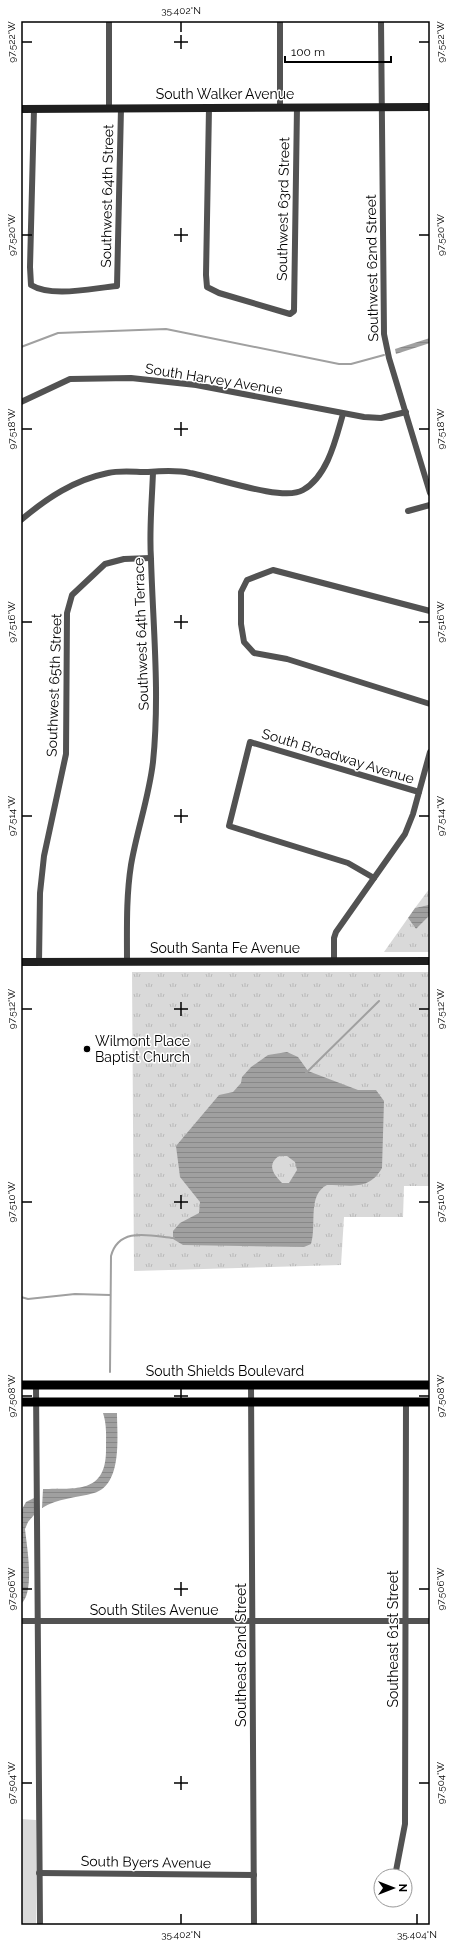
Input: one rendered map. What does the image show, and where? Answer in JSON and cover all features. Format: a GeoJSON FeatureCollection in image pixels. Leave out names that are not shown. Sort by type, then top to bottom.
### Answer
{"type":"FeatureCollection","features":[{"type":"Feature","properties":{"kind":"main road","name":"South Walker Avenue"},"geometry":{"type":"LineString","coordinates":[[21,109],[430,107]]}},
{"type":"Feature","properties":{"kind":"main road","name":"South Santa Fe Avenue"},"geometry":{"type":"LineString","coordinates":[[21,962],[430,961]]}},
{"type":"Feature","properties":{"kind":"main road","name":"South Shields Boulevard"},"geometry":{"type":"LineString","coordinates":[[21,1385],[430,1385]]}},
{"type":"Feature","properties":{"kind":"main road"},"geometry":{"type":"LineString","coordinates":[[21,1402],[430,1402]]}},
{"type":"Feature","properties":{"kind":"street","name":"Southwest 64th Street"},"geometry":{"type":"LineString","coordinates":[[108,108],[109,21]]}},
{"type":"Feature","properties":{"kind":"street"},"geometry":{"type":"LineString","coordinates":[[280,21],[280,107]]}},
{"type":"Feature","properties":{"kind":"street","name":"Southwest 62nd Street"},"geometry":{"type":"LineString","coordinates":[[382,21],[384,334],[389,358],[430,493]]}},
{"type":"Feature","properties":{"kind":"street","name":"Southwest 63rd Street"},"geometry":{"type":"LineString","coordinates":[[209,108],[207,286],[219,293],[290,314],[294,311],[296,107]]}},
{"type":"Feature","properties":{"kind":"street","name":"Southwest 64th Street"},"geometry":{"type":"LineString","coordinates":[[34,108],[30,267],[31,285],[40,290],[52,292],[117,286],[121,108]]}},
{"type":"Feature","properties":{"kind":"street","name":"South Harvey Avenue"},"geometry":{"type":"LineString","coordinates":[[21,402],[70,380],[131,378],[196,385],[343,414],[381,418],[406,412]]}},
{"type":"Feature","properties":{"kind":"street"},"geometry":{"type":"LineString","coordinates":[[21,520],[43,502],[69,486],[109,472],[189,472],[249,487],[286,493],[303,490],[320,474],[332,453],[343,414]]}},
{"type":"Feature","properties":{"kind":"street","name":"Southwest 64th Terrace"},"geometry":{"type":"LineString","coordinates":[[127,962],[127,894],[131,864],[147,800],[153,762],[156,712],[156,649],[150,558],[153,472]]}},
{"type":"Feature","properties":{"kind":"street"},"geometry":{"type":"LineString","coordinates":[[408,510],[430,505]]}},
{"type":"Feature","properties":{"kind":"street","name":"Southwest 65th Street"},"geometry":{"type":"LineString","coordinates":[[39,962],[40,893],[44,856],[66,754],[67,613],[72,595],[105,564],[124,559],[150,558]]}},
{"type":"Feature","properties":{"kind":"street"},"geometry":{"type":"LineString","coordinates":[[430,611],[273,570],[247,580],[241,592],[244,642],[254,653],[269,658],[287,659],[430,704]]}},
{"type":"Feature","properties":{"kind":"street","name":"South Broadway Avenue"},"geometry":{"type":"LineString","coordinates":[[374,878],[348,863],[229,826],[250,742],[419,792]]}},
{"type":"Feature","properties":{"kind":"street"},"geometry":{"type":"LineString","coordinates":[[334,961],[334,938],[336,932],[405,834],[430,752]]}},
{"type":"Feature","properties":{"kind":"street"},"geometry":{"type":"LineString","coordinates":[[36,1385],[40,1925]]}},
{"type":"Feature","properties":{"kind":"street","name":"Southeast 62nd Street"},"geometry":{"type":"LineString","coordinates":[[251,1385],[254,1925]]}},
{"type":"Feature","properties":{"kind":"street","name":"Southeast 61st Street"},"geometry":{"type":"LineString","coordinates":[[397,1868],[405,1824],[406,1402]]}},
{"type":"Feature","properties":{"kind":"street","name":"South Stiles Avenue"},"geometry":{"type":"LineString","coordinates":[[21,1621],[430,1621]]}},
{"type":"Feature","properties":{"kind":"street","name":"South Byers Avenue"},"geometry":{"type":"LineString","coordinates":[[39,1873],[254,1875]]}},
{"type":"Feature","properties":{"kind":"green space"},"geometry":{"type":"Polygon","coordinates":[[[430,888],[430,903],[428,905],[415,908],[430,888]]]}},
{"type":"Feature","properties":{"kind":"green space"},"geometry":{"type":"Polygon","coordinates":[[[430,915],[430,952],[384,952],[408,918],[416,929],[430,915]]]}},
{"type":"Feature","properties":{"kind":"green space"},"geometry":{"type":"Polygon","coordinates":[[[132,972],[430,972],[430,1186],[404,1186],[403,1217],[344,1217],[341,1265],[134,1271],[132,972]]]}},
{"type":"Feature","properties":{"kind":"green space"},"geometry":{"type":"Polygon","coordinates":[[[21,1819],[36,1820],[36,1925],[21,1925],[21,1819]]]}},
{"type":"Feature","properties":{"kind":"shaded area"},"geometry":{"type":"Polygon","coordinates":[[[430,338],[430,343],[396,354],[395,349],[430,338]]]}},
{"type":"Feature","properties":{"kind":"shaded area"},"geometry":{"type":"Polygon","coordinates":[[[430,903],[430,915],[416,929],[408,918],[415,908],[428,905],[430,903]]]}},
{"type":"Feature","properties":{"kind":"shaded area"},"geometry":{"type":"Polygon","coordinates":[[[287,1052],[298,1057],[308,1071],[358,1090],[376,1090],[384,1101],[382,1168],[377,1175],[365,1183],[351,1186],[327,1185],[321,1190],[315,1203],[313,1236],[311,1244],[304,1247],[183,1245],[173,1239],[173,1231],[180,1223],[199,1213],[200,1202],[180,1177],[176,1146],[219,1095],[233,1092],[241,1083],[242,1077],[251,1067],[268,1055],[287,1052]],[[279,1156],[275,1159],[272,1166],[276,1177],[282,1183],[289,1183],[297,1170],[295,1162],[287,1156],[279,1156]]]}},
{"type":"Feature","properties":{"kind":"shaded area"},"geometry":{"type":"Polygon","coordinates":[[[103,1413],[117,1413],[116,1458],[114,1470],[110,1480],[103,1488],[94,1493],[54,1502],[42,1508],[43,1489],[67,1489],[87,1486],[101,1475],[105,1464],[106,1450],[106,1427],[103,1413]]]}},
{"type":"Feature","properties":{"kind":"shaded area"},"geometry":{"type":"Polygon","coordinates":[[[34,1498],[34,1515],[28,1522],[25,1529],[29,1569],[28,1590],[21,1604],[21,1511],[26,1502],[34,1498]]]}},
{"type":"Feature","properties":{"kind":"waterway"},"geometry":{"type":"LineString","coordinates":[[21,347],[58,333],[166,329],[339,364],[351,364],[384,355]]}},
{"type":"Feature","properties":{"kind":"waterway"},"geometry":{"type":"LineString","coordinates":[[306,1073],[379,1001]]}},
{"type":"Feature","properties":{"kind":"waterway"},"geometry":{"type":"LineString","coordinates":[[110,1372],[111,1256],[115,1247],[121,1240],[137,1235],[174,1238]]}},
{"type":"Feature","properties":{"kind":"waterway"},"geometry":{"type":"LineString","coordinates":[[21,1297],[28,1299],[75,1294],[110,1295]]}},
{"type":"Feature","properties":{"kind":"place","name":"Wilmont Place Baptist Church"},"geometry":{"type":"Point","coordinates":[87,1049]}}]}
